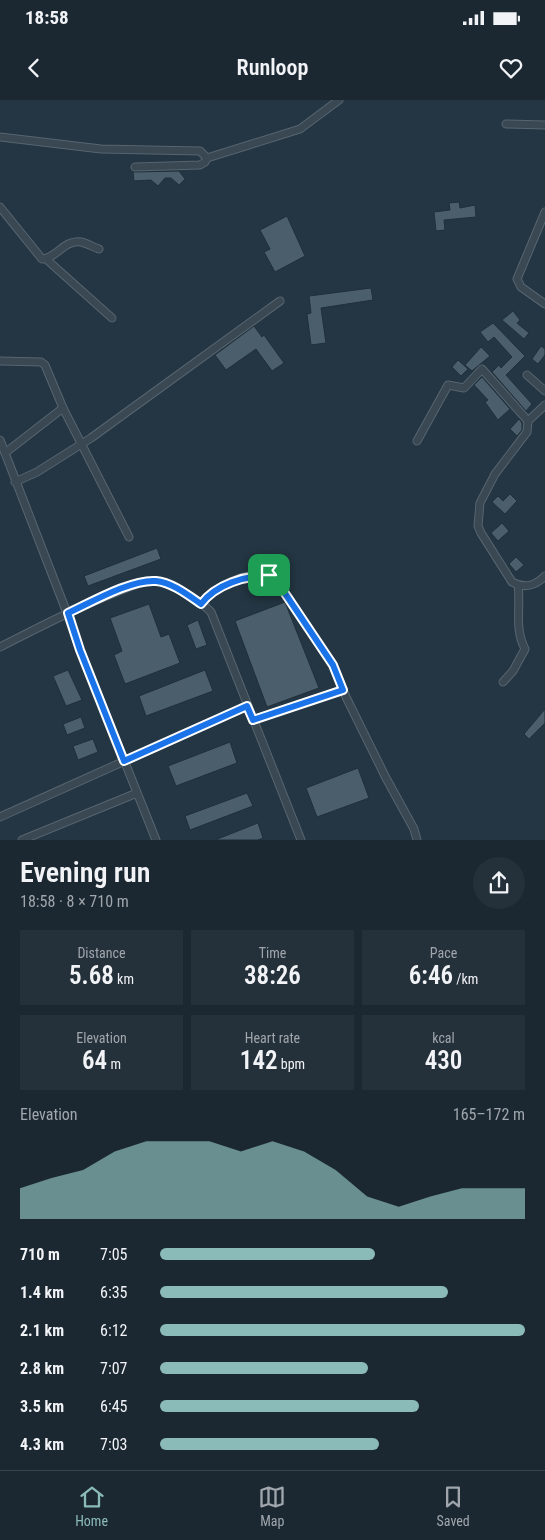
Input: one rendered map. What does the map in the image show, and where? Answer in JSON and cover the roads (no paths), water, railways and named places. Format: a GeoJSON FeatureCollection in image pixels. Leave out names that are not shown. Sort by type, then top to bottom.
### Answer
{"type":"FeatureCollection","features":[{"type":"Feature","properties":{"kind":"street"},"geometry":{"type":"LineString","coordinates":[[136,167],[200,165],[206,162],[207,158],[300,129],[339,100]]}},
{"type":"Feature","properties":{"kind":"street"},"geometry":{"type":"LineString","coordinates":[[506,124],[545,124]]}},
{"type":"Feature","properties":{"kind":"street"},"geometry":{"type":"LineString","coordinates":[[0,137],[101,149],[200,151],[207,158]]}},
{"type":"Feature","properties":{"kind":"street"},"geometry":{"type":"LineString","coordinates":[[0,207],[38,256],[46,259],[112,318]]}},
{"type":"Feature","properties":{"kind":"street"},"geometry":{"type":"LineString","coordinates":[[545,212],[517,279],[520,287],[545,304]]}},
{"type":"Feature","properties":{"kind":"street"},"geometry":{"type":"LineString","coordinates":[[46,259],[74,242],[99,249]]}},
{"type":"Feature","properties":{"kind":"street"},"geometry":{"type":"LineString","coordinates":[[16,482],[83,443],[280,301]]}},
{"type":"Feature","properties":{"kind":"street"},"geometry":{"type":"LineString","coordinates":[[0,361],[42,362],[45,365],[63,408],[83,443],[129,536]]}},
{"type":"Feature","properties":{"kind":"street"},"geometry":{"type":"LineString","coordinates":[[417,440],[448,385],[464,388],[482,370],[528,421]]}},
{"type":"Feature","properties":{"kind":"street"},"geometry":{"type":"LineString","coordinates":[[527,375],[545,391]]}},
{"type":"Feature","properties":{"kind":"street"},"geometry":{"type":"LineString","coordinates":[[545,405],[528,421],[527,432],[495,474],[480,503],[478,526],[512,582],[518,586],[530,586],[539,582],[545,576]]}},
{"type":"Feature","properties":{"kind":"street"},"geometry":{"type":"LineString","coordinates":[[5,453],[63,408]]}},
{"type":"Feature","properties":{"kind":"street"},"geometry":{"type":"LineString","coordinates":[[0,440],[68,613],[80,650],[156,840]]}},
{"type":"Feature","properties":{"kind":"street"},"geometry":{"type":"LineString","coordinates":[[201,604],[207,595],[222,586],[252,576],[269,575],[276,580],[333,665],[343,690],[414,830],[417,840]]}},
{"type":"Feature","properties":{"kind":"street"},"geometry":{"type":"LineString","coordinates":[[0,647],[68,613],[138,583],[155,581],[166,584],[201,604],[210,612],[301,840]]}},
{"type":"Feature","properties":{"kind":"street"},"geometry":{"type":"LineString","coordinates":[[503,682],[513,671],[525,649],[517,625],[520,602],[518,586]]}},
{"type":"Feature","properties":{"kind":"street"},"geometry":{"type":"LineString","coordinates":[[253,720],[343,690]]}},
{"type":"Feature","properties":{"kind":"street"},"geometry":{"type":"LineString","coordinates":[[0,817],[247,706]]}},
{"type":"Feature","properties":{"kind":"street"},"geometry":{"type":"LineString","coordinates":[[22,840],[137,793]]}}]}
